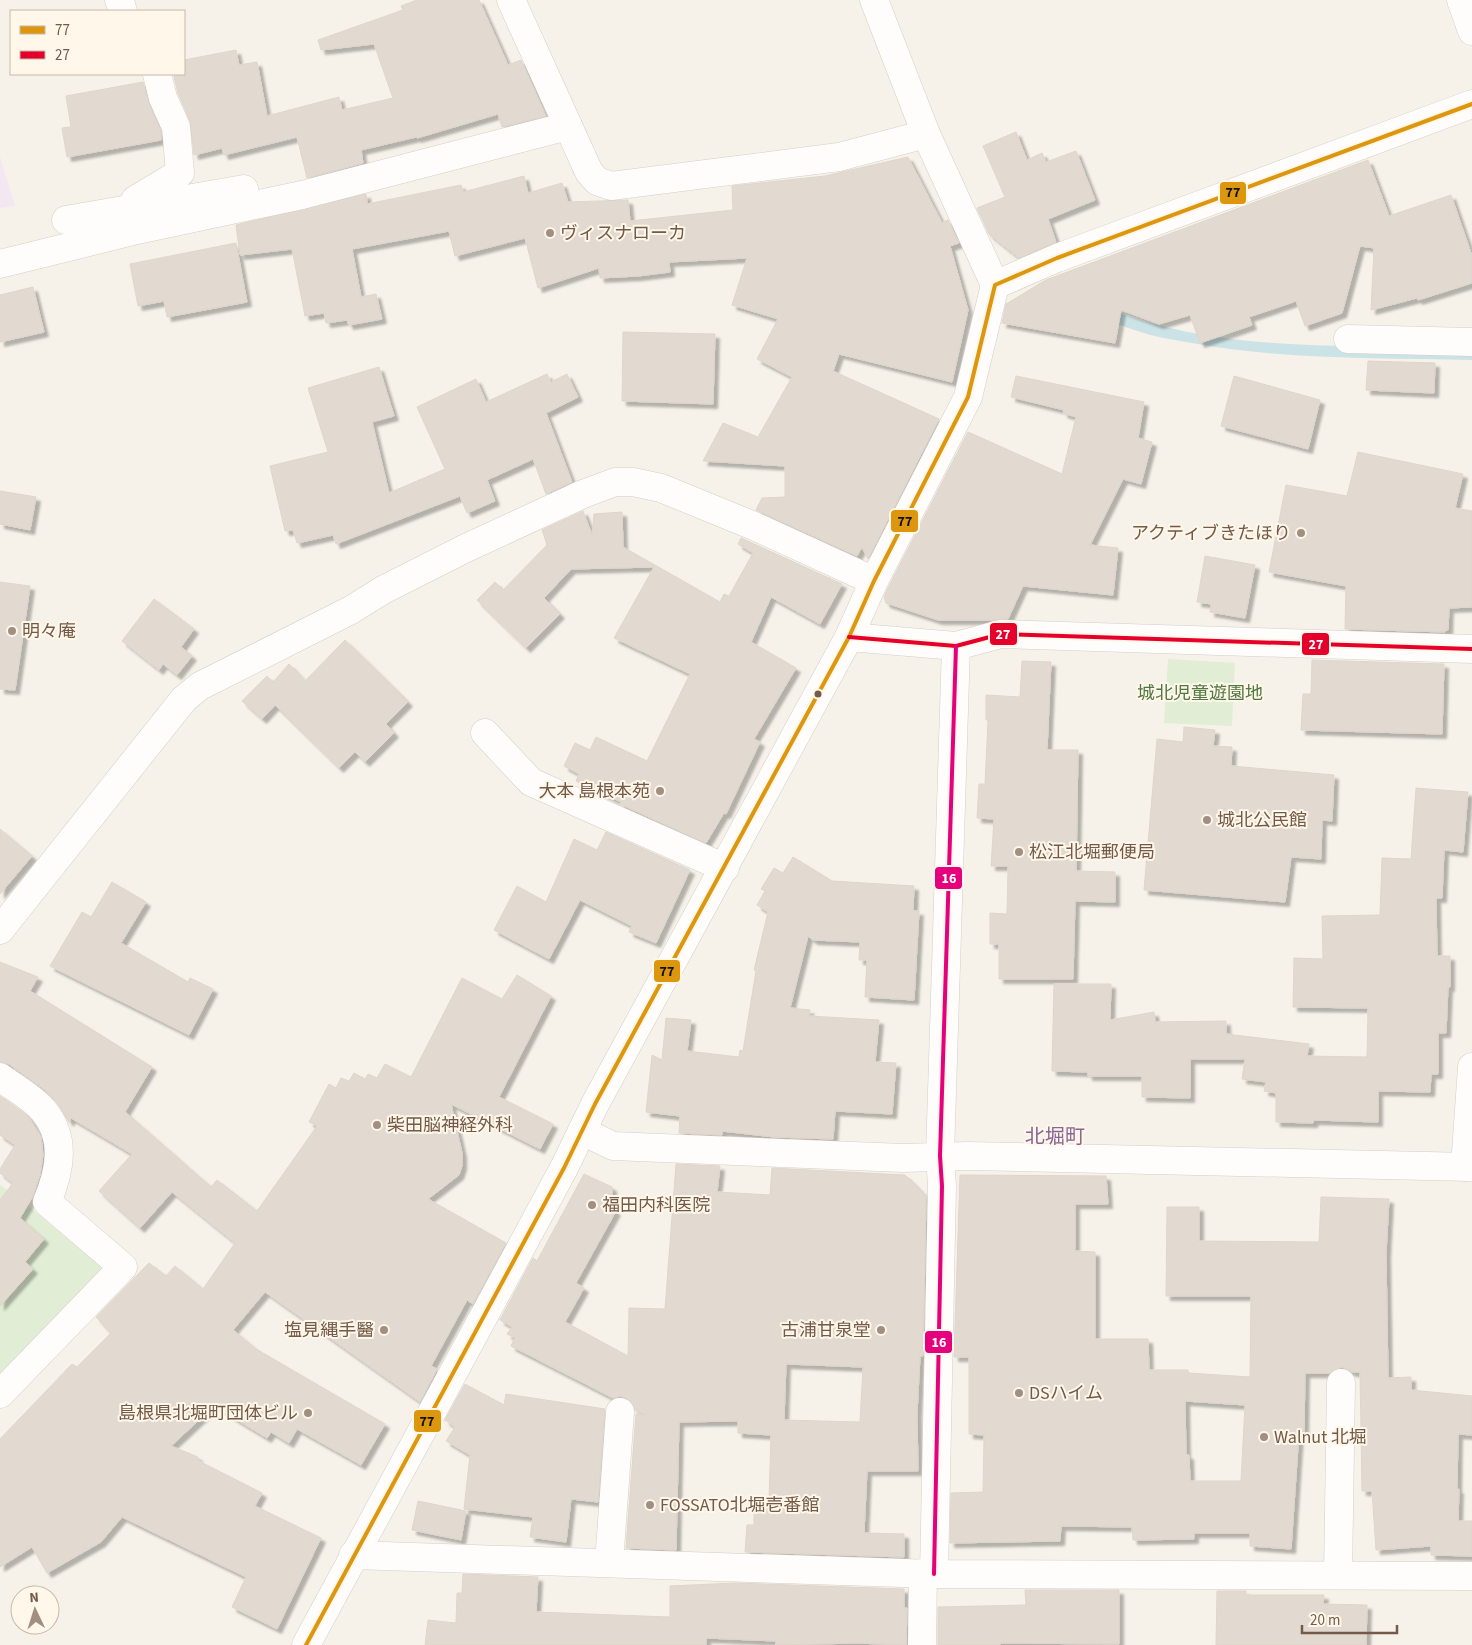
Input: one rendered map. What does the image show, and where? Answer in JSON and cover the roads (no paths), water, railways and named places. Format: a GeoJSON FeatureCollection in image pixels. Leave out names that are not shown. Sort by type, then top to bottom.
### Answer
{"type":"FeatureCollection","features":[{"type":"Feature","properties":{"kind":"street"},"geometry":{"type":"LineString","coordinates":[[511,0],[589,172],[597,181],[611,186],[839,157],[926,134]]}},
{"type":"Feature","properties":{"kind":"street"},"geometry":{"type":"LineString","coordinates":[[306,1645],[849,637],[874,581],[968,397],[995,285],[926,134],[874,0]]}},
{"type":"Feature","properties":{"kind":"street"},"geometry":{"type":"LineString","coordinates":[[1461,0],[1472,30]]}},
{"type":"Feature","properties":{"kind":"street"},"geometry":{"type":"LineString","coordinates":[[131,210],[135,200],[180,173],[176,127],[163,98],[157,75]]}},
{"type":"Feature","properties":{"kind":"street"},"geometry":{"type":"LineString","coordinates":[[995,285],[1057,258],[1472,104]]}},
{"type":"Feature","properties":{"kind":"street"},"geometry":{"type":"LineString","coordinates":[[0,264],[137,230],[302,194],[568,126]]}},
{"type":"Feature","properties":{"kind":"street"},"geometry":{"type":"LineString","coordinates":[[66,220],[283,182],[302,194]]}},
{"type":"Feature","properties":{"kind":"street"},"geometry":{"type":"LineString","coordinates":[[1348,339],[1472,342]]}},
{"type":"Feature","properties":{"kind":"street"},"geometry":{"type":"LineString","coordinates":[[0,930],[184,699],[200,686],[344,614],[382,590],[464,549],[600,486],[633,482],[661,488],[754,526],[874,581]]}},
{"type":"Feature","properties":{"kind":"street"},"geometry":{"type":"LineString","coordinates":[[849,637],[956,646],[1001,634],[1472,649]]}},
{"type":"Feature","properties":{"kind":"street"},"geometry":{"type":"LineString","coordinates":[[922,1645],[928,1573],[942,1186],[940,1156],[956,646]]}},
{"type":"Feature","properties":{"kind":"street"},"geometry":{"type":"LineString","coordinates":[[485,733],[531,782],[725,868]]}},
{"type":"Feature","properties":{"kind":"street"},"geometry":{"type":"LineString","coordinates":[[582,1131],[613,1146],[903,1158],[940,1156],[1469,1167],[1472,1067]]}},
{"type":"Feature","properties":{"kind":"street"},"geometry":{"type":"LineString","coordinates":[[0,1076],[42,1108],[58,1141],[58,1172],[47,1202],[123,1267],[0,1394]]}},
{"type":"Feature","properties":{"kind":"street"},"geometry":{"type":"LineString","coordinates":[[1338,1575],[1340,1383]]}},
{"type":"Feature","properties":{"kind":"street"},"geometry":{"type":"LineString","coordinates":[[609,1563],[620,1412]]}},
{"type":"Feature","properties":{"kind":"street"},"geometry":{"type":"LineString","coordinates":[[353,1555],[928,1573],[1472,1576]]}},
{"type":"Feature","properties":{"kind":"water"},"geometry":{"type":"Polygon","coordinates":[[[1050,278],[1097,304],[1148,322],[1200,334],[1254,341],[1309,345],[1472,347],[1472,360],[1261,353],[1168,339],[1130,329],[1102,318],[1076,306],[1038,284],[1050,278]]]}},
{"type":"Feature","properties":{"kind":"place","name":"ヴィスナローカ"},"geometry":{"type":"Point","coordinates":[550,233]}},
{"type":"Feature","properties":{"kind":"place","name":"アクティブきたほり"},"geometry":{"type":"Point","coordinates":[1301,533]}},
{"type":"Feature","properties":{"kind":"place","name":"明々庵"},"geometry":{"type":"Point","coordinates":[12,631]}},
{"type":"Feature","properties":{"kind":"place","name":"大本 島根本苑"},"geometry":{"type":"Point","coordinates":[660,791]}},
{"type":"Feature","properties":{"kind":"place","name":"城北公民館"},"geometry":{"type":"Point","coordinates":[1207,820]}},
{"type":"Feature","properties":{"kind":"place","name":"松江北堀郵便局"},"geometry":{"type":"Point","coordinates":[1019,852]}},
{"type":"Feature","properties":{"kind":"place","name":"柴田脳神経外科"},"geometry":{"type":"Point","coordinates":[377,1125]}},
{"type":"Feature","properties":{"kind":"place","name":"福田内科医院"},"geometry":{"type":"Point","coordinates":[592,1205]}},
{"type":"Feature","properties":{"kind":"place","name":"塩見縄手醫"},"geometry":{"type":"Point","coordinates":[384,1330]}},
{"type":"Feature","properties":{"kind":"place","name":"古浦甘泉堂"},"geometry":{"type":"Point","coordinates":[881,1330]}},
{"type":"Feature","properties":{"kind":"place","name":"DSハイム"},"geometry":{"type":"Point","coordinates":[1019,1393]}},
{"type":"Feature","properties":{"kind":"place","name":"島根県北堀町団体ビル"},"geometry":{"type":"Point","coordinates":[308,1413]}},
{"type":"Feature","properties":{"kind":"place","name":"Walnut 北堀"},"geometry":{"type":"Point","coordinates":[1264,1437]}},
{"type":"Feature","properties":{"kind":"place","name":"FOSSATO北堀壱番館"},"geometry":{"type":"Point","coordinates":[650,1505]}},
{"type":"Feature","properties":{"kind":"district","name":"北堀町"},"geometry":{"type":"Point","coordinates":[1055,1136]}},
{"type":"Feature","properties":{"kind":"park label","name":"城北児童遊園地"},"geometry":{"type":"Point","coordinates":[1200,693]}}]}
